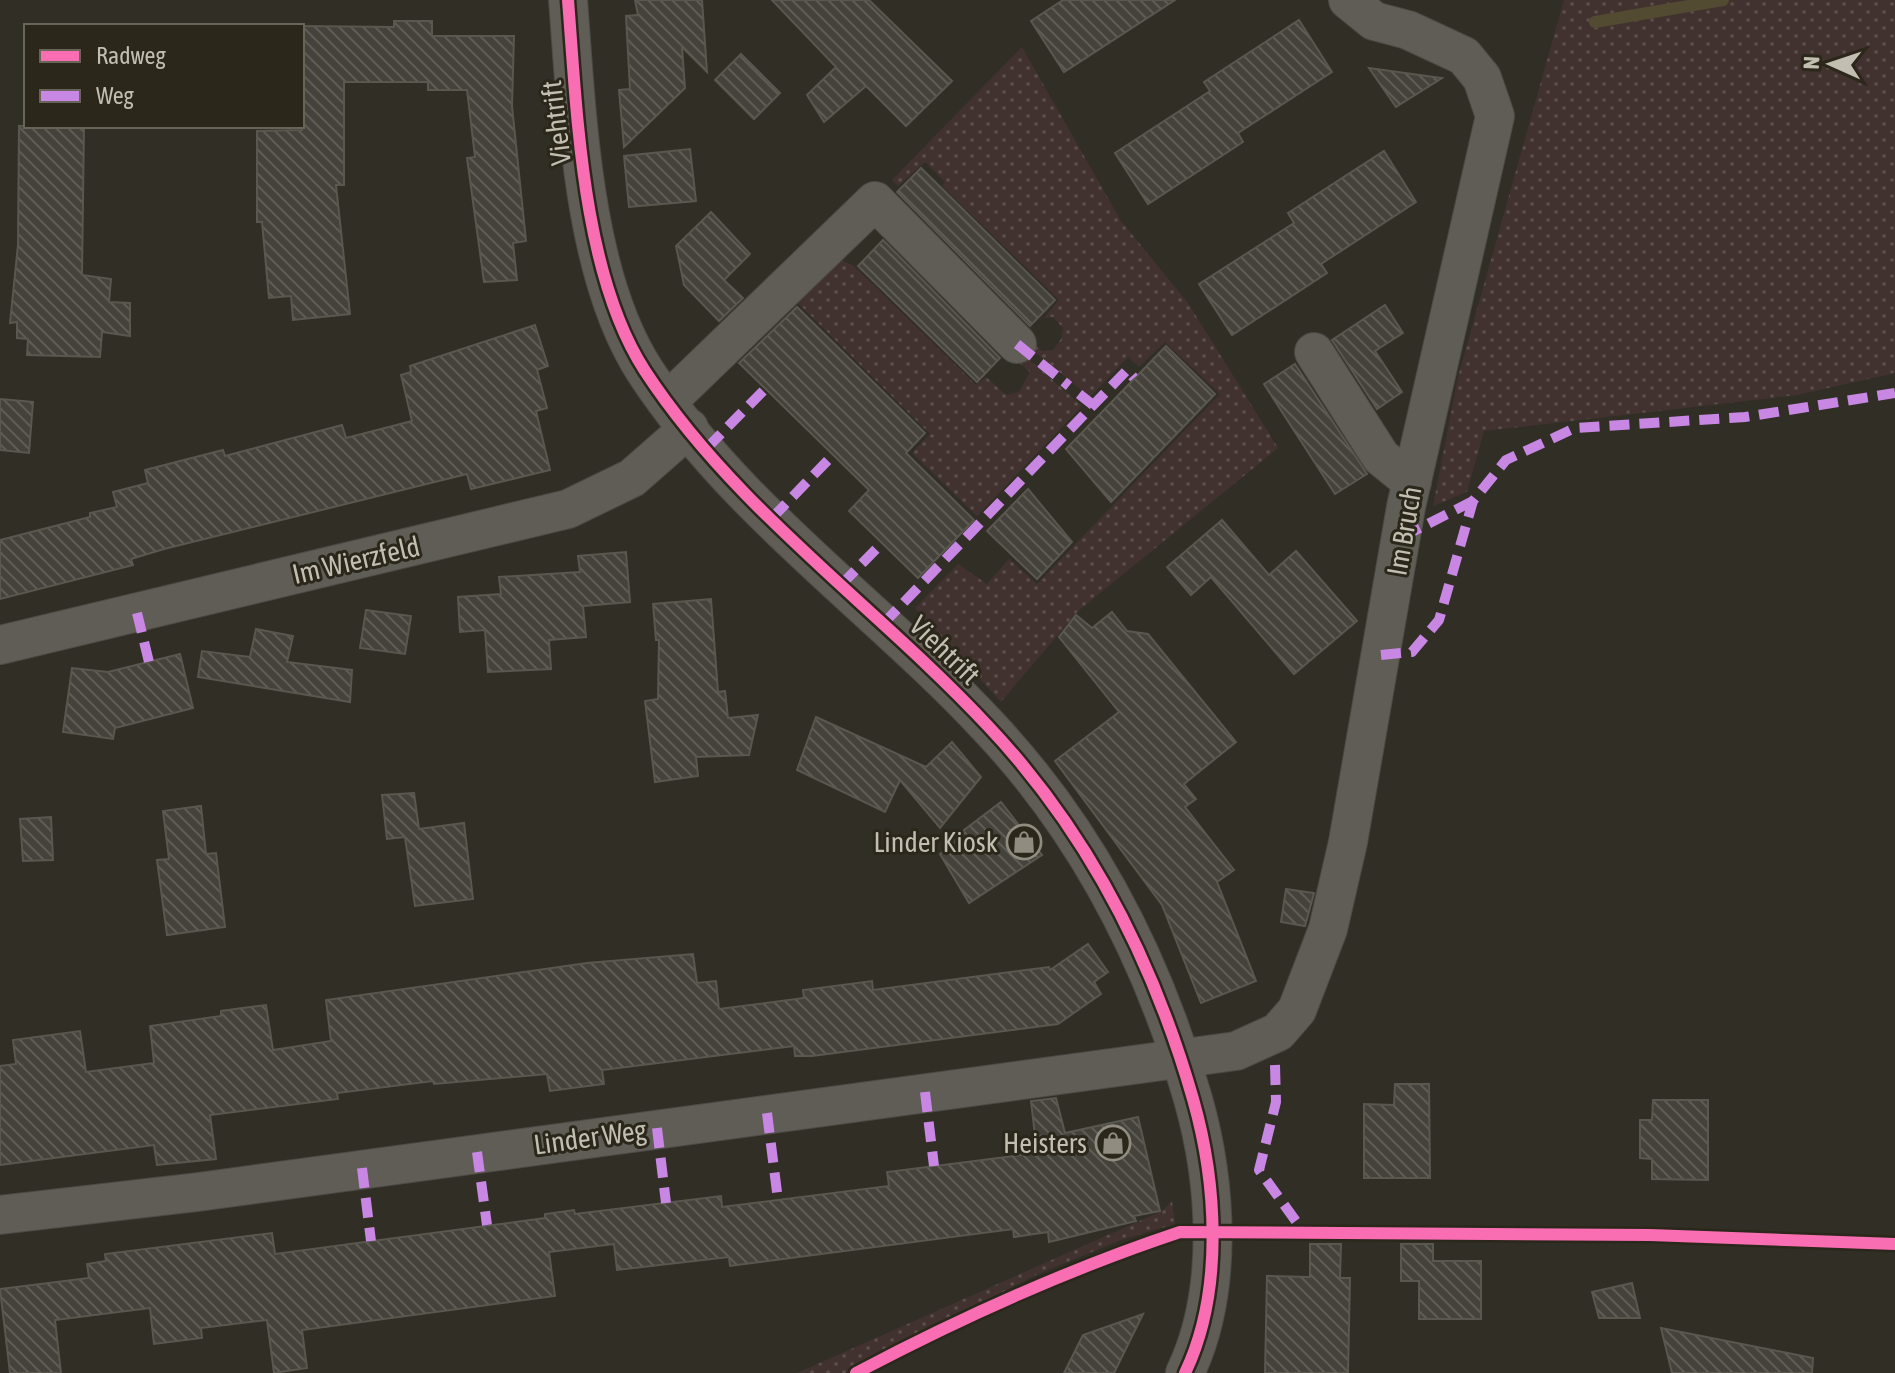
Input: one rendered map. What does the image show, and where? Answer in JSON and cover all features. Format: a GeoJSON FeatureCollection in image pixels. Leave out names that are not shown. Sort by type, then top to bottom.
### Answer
{"type":"FeatureCollection","features":[{"type":"Feature","properties":{"kind":"street","name":"Viehtrift"},"geometry":{"type":"LineString","coordinates":[[568,0],[577,117],[605,281],[643,368],[678,415],[746,492],[987,725],[1041,785],[1082,844],[1133,936],[1181,1057],[1202,1131],[1210,1232],[1205,1311],[1185,1373]]}},
{"type":"Feature","properties":{"kind":"street","name":"Im Bruch"},"geometry":{"type":"LineString","coordinates":[[1181,1057],[1236,1051],[1268,1039],[1297,1010],[1310,983],[1328,929],[1348,842],[1412,482],[1495,116],[1482,78],[1464,56],[1408,30],[1374,21],[1348,0]]}},
{"type":"Feature","properties":{"kind":"street","name":"Im Wierzfeld"},"geometry":{"type":"LineString","coordinates":[[0,645],[568,509],[632,478],[678,415],[875,201],[1017,344]]}},
{"type":"Feature","properties":{"kind":"street"},"geometry":{"type":"LineString","coordinates":[[1314,352],[1381,457],[1412,482]]}},
{"type":"Feature","properties":{"kind":"street","name":"Linder Weg"},"geometry":{"type":"LineString","coordinates":[[0,1215],[198,1192],[1181,1057]]}},
{"type":"Feature","properties":{"kind":"shaded area"},"geometry":{"type":"Polygon","coordinates":[[[1564,0],[1895,0],[1895,373],[1797,395],[1484,431],[1467,492],[1433,506],[1458,377],[1564,0]]]}},
{"type":"Feature","properties":{"kind":"shaded area"},"geometry":{"type":"Polygon","coordinates":[[[1022,47],[1121,221],[1188,303],[1278,448],[1078,611],[1001,702],[915,608],[958,564],[987,584],[1009,559],[1037,584],[1220,394],[1165,342],[1139,367],[1128,357],[1090,397],[1021,341],[1029,339],[1042,351],[1053,350],[1061,339],[1063,328],[1053,317],[1044,318],[1059,300],[942,186],[945,182],[925,162],[898,186],[892,180],[1022,47]]]}},
{"type":"Feature","properties":{"kind":"shaded area"},"geometry":{"type":"Polygon","coordinates":[[[835,257],[854,266],[976,385],[986,377],[1006,395],[1019,392],[1030,372],[1009,354],[1015,347],[1082,406],[977,516],[912,453],[930,434],[793,298],[835,257]]]}},
{"type":"Feature","properties":{"kind":"shaded area"},"geometry":{"type":"Polygon","coordinates":[[[1172,1201],[1175,1224],[1121,1240],[1036,1275],[845,1373],[797,1373],[1162,1211],[1172,1201]]]}},
{"type":"Feature","properties":{"kind":"building"},"geometry":{"type":"Polygon","coordinates":[[[635,0],[702,0],[707,72],[682,47],[685,88],[624,147],[619,90],[630,89],[626,16],[638,15],[635,0]]]}},
{"type":"Feature","properties":{"kind":"building"},"geometry":{"type":"Polygon","coordinates":[[[772,0],[869,0],[952,81],[906,126],[866,86],[824,122],[807,95],[836,67],[772,0]]]}},
{"type":"Feature","properties":{"kind":"building"},"geometry":{"type":"Polygon","coordinates":[[[1063,0],[1175,0],[1064,72],[1031,21],[1063,0]]]}},
{"type":"Feature","properties":{"kind":"building"},"geometry":{"type":"Polygon","coordinates":[[[1299,20],[1332,72],[1238,133],[1243,142],[1148,204],[1115,153],[1210,91],[1204,82],[1299,20]]]}},
{"type":"Feature","properties":{"kind":"building"},"geometry":{"type":"Polygon","coordinates":[[[394,21],[432,21],[432,36],[514,36],[512,106],[526,241],[513,243],[517,280],[484,282],[467,158],[475,157],[467,90],[428,90],[428,82],[344,82],[344,185],[336,185],[350,314],[293,320],[291,296],[269,298],[262,222],[257,222],[257,131],[304,128],[304,26],[394,27],[394,21]]]}},
{"type":"Feature","properties":{"kind":"building"},"geometry":{"type":"Polygon","coordinates":[[[741,54],[780,93],[754,119],[715,80],[741,54]]]}},
{"type":"Feature","properties":{"kind":"building"},"geometry":{"type":"Polygon","coordinates":[[[1369,68],[1442,78],[1396,107],[1369,68]]]}},
{"type":"Feature","properties":{"kind":"building"},"geometry":{"type":"Polygon","coordinates":[[[19,126],[84,128],[82,275],[111,279],[109,302],[130,303],[130,336],[102,332],[100,357],[27,355],[28,339],[17,338],[17,322],[10,323],[18,245],[19,126]]]}},
{"type":"Feature","properties":{"kind":"building"},"geometry":{"type":"Polygon","coordinates":[[[690,149],[696,201],[629,207],[624,156],[690,149]]]}},
{"type":"Feature","properties":{"kind":"building"},"geometry":{"type":"Polygon","coordinates":[[[1384,151],[1416,202],[1321,264],[1327,273],[1232,335],[1199,284],[1294,223],[1288,213],[1384,151]]]}},
{"type":"Feature","properties":{"kind":"building"},"geometry":{"type":"Polygon","coordinates":[[[921,168],[1055,300],[1030,326],[897,192],[921,168]]]}},
{"type":"Feature","properties":{"kind":"building"},"geometry":{"type":"Polygon","coordinates":[[[711,212],[750,254],[724,280],[743,298],[719,321],[684,285],[676,246],[711,212]]]}},
{"type":"Feature","properties":{"kind":"building"},"geometry":{"type":"Polygon","coordinates":[[[883,240],[1000,358],[977,382],[858,266],[883,240]]]}},
{"type":"Feature","properties":{"kind":"building"},"geometry":{"type":"Polygon","coordinates":[[[1385,305],[1403,333],[1375,351],[1402,392],[1377,409],[1332,340],[1385,305]]]}},
{"type":"Feature","properties":{"kind":"building"},"geometry":{"type":"Polygon","coordinates":[[[797,307],[925,433],[906,453],[974,520],[918,578],[849,511],[869,490],[739,363],[797,307]]]}},
{"type":"Feature","properties":{"kind":"building"},"geometry":{"type":"Polygon","coordinates":[[[535,325],[548,366],[537,370],[547,408],[536,411],[550,470],[471,489],[467,474],[164,549],[131,559],[133,565],[0,599],[0,540],[117,507],[113,492],[148,483],[145,470],[223,450],[225,456],[342,425],[346,438],[412,421],[401,375],[411,372],[410,366],[535,325]]]}},
{"type":"Feature","properties":{"kind":"building"},"geometry":{"type":"Polygon","coordinates":[[[1166,346],[1215,394],[1111,502],[1066,449],[1166,346]]]}},
{"type":"Feature","properties":{"kind":"building"},"geometry":{"type":"Polygon","coordinates":[[[1295,364],[1367,474],[1335,494],[1264,384],[1295,364]]]}},
{"type":"Feature","properties":{"kind":"building"},"geometry":{"type":"Polygon","coordinates":[[[0,399],[33,402],[29,453],[0,450],[0,399]]]}},
{"type":"Feature","properties":{"kind":"building"},"geometry":{"type":"Polygon","coordinates":[[[1028,489],[1072,542],[1037,579],[987,531],[1028,489]]]}},
{"type":"Feature","properties":{"kind":"building"},"geometry":{"type":"Polygon","coordinates":[[[1222,520],[1269,575],[1296,551],[1357,621],[1294,674],[1211,577],[1191,595],[1167,567],[1222,520]]]}},
{"type":"Feature","properties":{"kind":"building"},"geometry":{"type":"Polygon","coordinates":[[[626,552],[630,602],[583,606],[586,637],[549,640],[551,669],[488,672],[485,630],[460,632],[458,597],[501,594],[499,577],[580,572],[578,556],[626,552]]]}},
{"type":"Feature","properties":{"kind":"building"},"geometry":{"type":"Polygon","coordinates":[[[711,599],[718,692],[725,691],[728,718],[758,715],[749,755],[696,757],[698,776],[655,782],[645,701],[658,699],[659,640],[656,640],[653,604],[711,599]]]}},
{"type":"Feature","properties":{"kind":"building"},"geometry":{"type":"Polygon","coordinates":[[[366,610],[411,616],[405,654],[360,648],[366,610]]]}},
{"type":"Feature","properties":{"kind":"building"},"geometry":{"type":"Polygon","coordinates":[[[1112,612],[1127,631],[1148,634],[1236,742],[1184,784],[1196,799],[1185,807],[1234,870],[1217,882],[1256,981],[1201,1003],[1162,905],[1055,761],[1119,712],[1059,637],[1076,615],[1092,628],[1112,612]]]}},
{"type":"Feature","properties":{"kind":"building"},"geometry":{"type":"Polygon","coordinates":[[[256,629],[293,636],[287,662],[352,670],[350,702],[198,677],[202,651],[250,657],[256,629]]]}},
{"type":"Feature","properties":{"kind":"building"},"geometry":{"type":"Polygon","coordinates":[[[180,654],[193,708],[115,728],[113,739],[63,732],[72,668],[108,672],[180,654]]]}},
{"type":"Feature","properties":{"kind":"building"},"geometry":{"type":"Polygon","coordinates":[[[816,717],[926,767],[952,742],[981,777],[940,828],[900,780],[885,812],[797,770],[816,717]]]}},
{"type":"Feature","properties":{"kind":"building"},"geometry":{"type":"Polygon","coordinates":[[[414,793],[419,829],[464,823],[473,899],[415,906],[405,837],[387,839],[382,795],[414,793]]]}},
{"type":"Feature","properties":{"kind":"building"},"geometry":{"type":"Polygon","coordinates":[[[1001,802],[1042,855],[969,903],[940,854],[954,844],[951,840],[1001,802]]]}},
{"type":"Feature","properties":{"kind":"building"},"geometry":{"type":"Polygon","coordinates":[[[201,806],[206,854],[216,853],[225,927],[167,935],[157,860],[169,859],[163,811],[201,806]]]}},
{"type":"Feature","properties":{"kind":"building"},"geometry":{"type":"Polygon","coordinates":[[[51,817],[53,860],[23,861],[20,819],[51,817]]]}},
{"type":"Feature","properties":{"kind":"building"},"geometry":{"type":"Polygon","coordinates":[[[1286,889],[1314,893],[1305,926],[1281,922],[1286,889]]]}},
{"type":"Feature","properties":{"kind":"building"},"geometry":{"type":"Polygon","coordinates":[[[1088,944],[1108,972],[1094,982],[1101,994],[1058,1024],[812,1056],[795,1056],[794,1046],[602,1070],[604,1084],[550,1091],[547,1074],[434,1084],[433,1081],[337,1093],[338,1099],[210,1115],[216,1159],[157,1165],[154,1145],[0,1165],[0,1066],[16,1064],[13,1040],[80,1031],[86,1072],[154,1063],[150,1026],[221,1016],[221,1011],[266,1005],[273,1050],[331,1041],[326,1000],[587,963],[693,954],[697,983],[716,981],[719,1009],[804,998],[803,990],[872,981],[873,990],[1049,967],[1050,970],[1088,944]]]}},
{"type":"Feature","properties":{"kind":"building"},"geometry":{"type":"Polygon","coordinates":[[[1395,1084],[1429,1084],[1430,1178],[1364,1178],[1364,1104],[1394,1105],[1395,1084]]]}},
{"type":"Feature","properties":{"kind":"building"},"geometry":{"type":"Polygon","coordinates":[[[1056,1098],[1065,1133],[1138,1117],[1160,1211],[1134,1216],[1136,1221],[1049,1242],[1048,1232],[1014,1237],[1013,1229],[730,1266],[729,1257],[617,1270],[614,1244],[549,1252],[555,1296],[302,1330],[307,1368],[274,1373],[267,1320],[201,1328],[202,1338],[154,1344],[150,1308],[55,1320],[61,1373],[10,1373],[0,1289],[89,1278],[87,1264],[106,1261],[105,1254],[272,1233],[275,1254],[545,1218],[545,1214],[574,1210],[575,1214],[721,1196],[722,1207],[889,1186],[887,1172],[1037,1153],[1031,1101],[1056,1098]]]}},
{"type":"Feature","properties":{"kind":"building"},"geometry":{"type":"Polygon","coordinates":[[[1653,1100],[1708,1100],[1708,1180],[1652,1179],[1652,1159],[1640,1158],[1640,1120],[1652,1120],[1653,1100]]]}},
{"type":"Feature","properties":{"kind":"building"},"geometry":{"type":"Polygon","coordinates":[[[1310,1244],[1341,1244],[1340,1278],[1350,1278],[1348,1373],[1265,1373],[1267,1276],[1310,1277],[1310,1244]]]}},
{"type":"Feature","properties":{"kind":"building"},"geometry":{"type":"Polygon","coordinates":[[[1401,1244],[1433,1244],[1433,1261],[1481,1261],[1481,1319],[1419,1319],[1419,1281],[1401,1281],[1401,1244]]]}},
{"type":"Feature","properties":{"kind":"building"},"geometry":{"type":"Polygon","coordinates":[[[1632,1283],[1640,1318],[1599,1318],[1592,1292],[1632,1283]]]}},
{"type":"Feature","properties":{"kind":"building"},"geometry":{"type":"Polygon","coordinates":[[[1143,1314],[1114,1373],[1064,1373],[1083,1335],[1143,1314]]]}},
{"type":"Feature","properties":{"kind":"building"},"geometry":{"type":"Polygon","coordinates":[[[1661,1328],[1813,1358],[1812,1373],[1672,1373],[1661,1328]]]}},
{"type":"Feature","properties":{"kind":"waterway"},"geometry":{"type":"LineString","coordinates":[[1595,22],[1723,0]]}},
{"type":"Feature","properties":{"kind":"marked path"},"geometry":{"type":"LineString","coordinates":[[1017,344],[1069,386]]}},
{"type":"Feature","properties":{"kind":"marked path"},"geometry":{"type":"LineString","coordinates":[[883,624],[1127,370],[1134,378]]}},
{"type":"Feature","properties":{"kind":"marked path"},"geometry":{"type":"LineString","coordinates":[[707,448],[765,389]]}},
{"type":"Feature","properties":{"kind":"marked path"},"geometry":{"type":"LineString","coordinates":[[1381,655],[1412,652],[1439,620],[1473,501],[1506,460],[1575,428],[1745,417],[1895,393]]}},
{"type":"Feature","properties":{"kind":"marked path"},"geometry":{"type":"LineString","coordinates":[[1079,394],[1093,405]]}},
{"type":"Feature","properties":{"kind":"marked path"},"geometry":{"type":"LineString","coordinates":[[772,518],[833,455]]}},
{"type":"Feature","properties":{"kind":"marked path"},"geometry":{"type":"LineString","coordinates":[[1402,537],[1473,501]]}},
{"type":"Feature","properties":{"kind":"marked path"},"geometry":{"type":"LineString","coordinates":[[841,585],[882,543]]}},
{"type":"Feature","properties":{"kind":"marked path"},"geometry":{"type":"LineString","coordinates":[[137,613],[149,662]]}},
{"type":"Feature","properties":{"kind":"marked path"},"geometry":{"type":"LineString","coordinates":[[1275,1065],[1276,1102],[1259,1170],[1303,1231]]}},
{"type":"Feature","properties":{"kind":"marked path"},"geometry":{"type":"LineString","coordinates":[[925,1092],[934,1166]]}},
{"type":"Feature","properties":{"kind":"marked path"},"geometry":{"type":"LineString","coordinates":[[767,1113],[778,1200]]}},
{"type":"Feature","properties":{"kind":"marked path"},"geometry":{"type":"LineString","coordinates":[[657,1128],[666,1203]]}},
{"type":"Feature","properties":{"kind":"marked path"},"geometry":{"type":"LineString","coordinates":[[477,1152],[487,1225]]}},
{"type":"Feature","properties":{"kind":"marked path"},"geometry":{"type":"LineString","coordinates":[[362,1168],[371,1241]]}},
{"type":"Feature","properties":{"kind":"cycle path"},"geometry":{"type":"LineString","coordinates":[[568,0],[580,141],[595,241],[624,332],[645,371],[681,421],[764,513],[945,682],[1024,767],[1057,809],[1086,854],[1137,948],[1177,1047],[1193,1099],[1211,1201],[1213,1237],[1206,1308],[1198,1341],[1185,1373]]}},
{"type":"Feature","properties":{"kind":"cycle path"},"geometry":{"type":"LineString","coordinates":[[856,1373],[1015,1296],[1180,1232],[1650,1235],[1895,1244]]}},
{"type":"Feature","properties":{"kind":"place","name":"Linder Kiosk"},"geometry":{"type":"Point","coordinates":[1024,842]}},
{"type":"Feature","properties":{"kind":"place","name":"Heisters"},"geometry":{"type":"Point","coordinates":[1113,1143]}}]}
